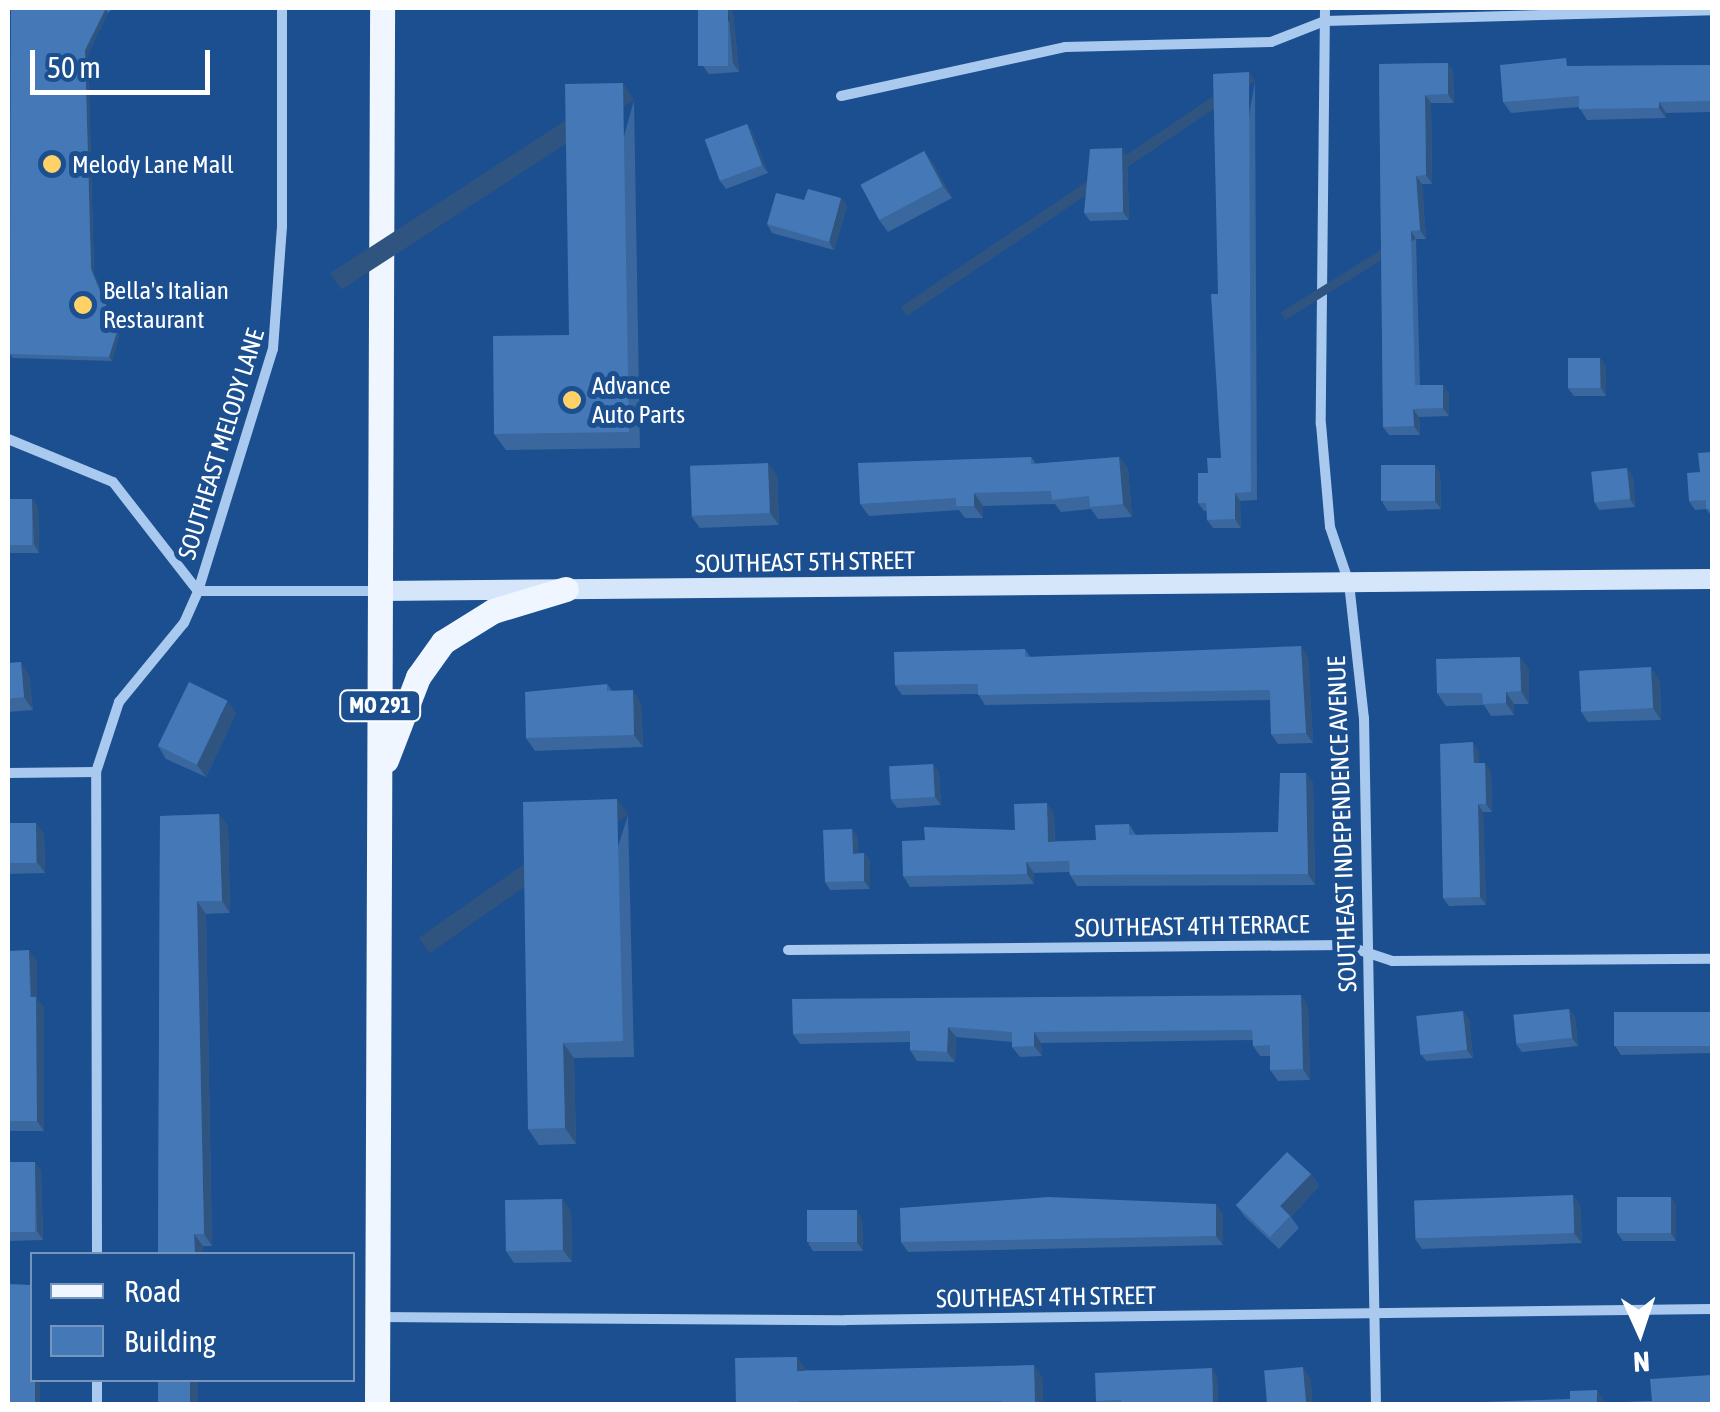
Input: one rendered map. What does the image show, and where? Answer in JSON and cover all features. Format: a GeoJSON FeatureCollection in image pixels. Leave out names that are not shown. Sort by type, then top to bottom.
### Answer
{"type":"FeatureCollection","features":[{"type":"Feature","properties":{"kind":"main road","name":"MO 291"},"geometry":{"type":"LineString","coordinates":[[377,1404],[382,8]]}},
{"type":"Feature","properties":{"kind":"main road"},"geometry":{"type":"LineString","coordinates":[[380,774],[418,677],[443,642],[483,615],[566,589]]}},
{"type":"Feature","properties":{"kind":"street","name":"SOUTHEAST MELODY LANE"},"geometry":{"type":"LineString","coordinates":[[198,591],[279,321],[282,8]]}},
{"type":"Feature","properties":{"kind":"street","name":"SOUTHEAST INDEPENDENCE AVENUE"},"geometry":{"type":"LineString","coordinates":[[1325,8],[1321,424],[1332,545],[1349,583],[1364,718],[1365,948],[1376,1404]]}},
{"type":"Feature","properties":{"kind":"street"},"geometry":{"type":"LineString","coordinates":[[841,96],[1065,46],[1272,42],[1325,20],[1712,10]]}},
{"type":"Feature","properties":{"kind":"street"},"geometry":{"type":"LineString","coordinates":[[8,439],[113,482],[198,591],[184,623],[118,702],[96,772],[97,1252]]}},
{"type":"Feature","properties":{"kind":"street","name":"SOUTHEAST 5TH STREET"},"geometry":{"type":"LineString","coordinates":[[198,591],[1712,579]]}},
{"type":"Feature","properties":{"kind":"street"},"geometry":{"type":"LineString","coordinates":[[8,773],[96,772]]}},
{"type":"Feature","properties":{"kind":"street","name":"SOUTHEAST 4TH TERRACE"},"geometry":{"type":"LineString","coordinates":[[788,950],[1365,948],[1392,961],[1712,959]]}},
{"type":"Feature","properties":{"kind":"street","name":"SOUTHEAST 4TH STREET"},"geometry":{"type":"LineString","coordinates":[[379,1317],[1712,1309]]}},
{"type":"Feature","properties":{"kind":"building","name":"Melody Lane Mall"},"geometry":{"type":"Polygon","coordinates":[[[11,8],[106,8],[85,50],[91,269],[117,332],[109,357],[10,354],[11,8]]]}},
{"type":"Feature","properties":{"kind":"building"},"geometry":{"type":"Polygon","coordinates":[[[698,8],[728,8],[728,66],[698,66],[698,8]]]}},
{"type":"Feature","properties":{"kind":"building"},"geometry":{"type":"Polygon","coordinates":[[[1566,58],[1567,66],[1712,65],[1712,101],[1659,102],[1659,108],[1579,109],[1579,96],[1503,102],[1500,65],[1566,58]]]}},
{"type":"Feature","properties":{"kind":"building"},"geometry":{"type":"Polygon","coordinates":[[[1448,63],[1448,94],[1425,95],[1426,175],[1416,176],[1420,230],[1411,231],[1415,385],[1443,385],[1443,408],[1413,409],[1414,426],[1383,427],[1379,64],[1448,63]]]}},
{"type":"Feature","properties":{"kind":"building"},"geometry":{"type":"Polygon","coordinates":[[[1249,72],[1251,492],[1235,493],[1235,519],[1207,520],[1206,503],[1198,503],[1198,473],[1208,473],[1207,458],[1221,458],[1211,294],[1218,294],[1213,74],[1249,72]]]}},
{"type":"Feature","properties":{"kind":"building"},"geometry":{"type":"Polygon","coordinates":[[[623,83],[629,432],[494,434],[493,336],[569,335],[565,84],[623,83]]]}},
{"type":"Feature","properties":{"kind":"building"},"geometry":{"type":"Polygon","coordinates":[[[747,124],[762,165],[720,181],[705,139],[747,124]]]}},
{"type":"Feature","properties":{"kind":"building"},"geometry":{"type":"Polygon","coordinates":[[[1122,148],[1123,212],[1084,213],[1090,149],[1122,148]]]}},
{"type":"Feature","properties":{"kind":"building"},"geometry":{"type":"Polygon","coordinates":[[[924,151],[943,186],[879,220],[860,185],[924,151]]]}},
{"type":"Feature","properties":{"kind":"building"},"geometry":{"type":"Polygon","coordinates":[[[808,189],[841,198],[829,242],[767,224],[776,193],[804,200],[808,189]]]}},
{"type":"Feature","properties":{"kind":"building"},"geometry":{"type":"Polygon","coordinates":[[[1568,358],[1600,358],[1600,388],[1568,388],[1568,358]]]}},
{"type":"Feature","properties":{"kind":"building"},"geometry":{"type":"Polygon","coordinates":[[[1712,452],[1712,509],[1706,509],[1706,500],[1689,501],[1687,473],[1700,472],[1698,453],[1712,452]]]}},
{"type":"Feature","properties":{"kind":"building"},"geometry":{"type":"Polygon","coordinates":[[[1031,457],[1031,464],[1119,457],[1123,504],[1090,507],[1089,496],[1052,500],[1051,491],[974,493],[974,506],[956,506],[956,498],[860,504],[858,463],[1031,457]]]}},
{"type":"Feature","properties":{"kind":"building"},"geometry":{"type":"Polygon","coordinates":[[[768,463],[770,513],[692,516],[690,466],[768,463]]]}},
{"type":"Feature","properties":{"kind":"building"},"geometry":{"type":"Polygon","coordinates":[[[1381,465],[1435,465],[1435,501],[1381,501],[1381,465]]]}},
{"type":"Feature","properties":{"kind":"building"},"geometry":{"type":"Polygon","coordinates":[[[1627,468],[1630,499],[1594,503],[1591,472],[1627,468]]]}},
{"type":"Feature","properties":{"kind":"building"},"geometry":{"type":"Polygon","coordinates":[[[8,499],[32,499],[32,545],[8,545],[8,499]]]}},
{"type":"Feature","properties":{"kind":"building"},"geometry":{"type":"Polygon","coordinates":[[[1301,646],[1306,733],[1271,734],[1270,690],[978,695],[978,684],[895,685],[894,652],[1025,649],[1025,657],[1301,646]]]}},
{"type":"Feature","properties":{"kind":"building"},"geometry":{"type":"Polygon","coordinates":[[[1520,657],[1521,691],[1506,692],[1506,703],[1483,704],[1482,693],[1437,693],[1436,659],[1520,657]]]}},
{"type":"Feature","properties":{"kind":"building"},"geometry":{"type":"Polygon","coordinates":[[[21,662],[24,697],[8,699],[8,663],[21,662]]]}},
{"type":"Feature","properties":{"kind":"building"},"geometry":{"type":"Polygon","coordinates":[[[1651,667],[1653,708],[1581,712],[1579,671],[1651,667]]]}},
{"type":"Feature","properties":{"kind":"building"},"geometry":{"type":"Polygon","coordinates":[[[189,682],[228,701],[197,765],[158,746],[189,682]]]}},
{"type":"Feature","properties":{"kind":"building"},"geometry":{"type":"Polygon","coordinates":[[[607,684],[607,691],[633,690],[634,735],[526,738],[525,692],[607,684]]]}},
{"type":"Feature","properties":{"kind":"building"},"geometry":{"type":"Polygon","coordinates":[[[1473,742],[1474,763],[1485,763],[1486,804],[1478,804],[1480,897],[1443,898],[1440,744],[1473,742]]]}},
{"type":"Feature","properties":{"kind":"building"},"geometry":{"type":"Polygon","coordinates":[[[933,764],[935,797],[891,799],[889,766],[933,764]]]}},
{"type":"Feature","properties":{"kind":"building"},"geometry":{"type":"Polygon","coordinates":[[[1280,773],[1306,773],[1308,874],[1070,875],[1069,861],[1026,862],[1027,874],[903,876],[902,841],[925,840],[924,827],[1015,830],[1014,804],[1047,803],[1048,842],[1096,840],[1095,825],[1129,824],[1129,835],[1278,832],[1280,773]]]}},
{"type":"Feature","properties":{"kind":"building"},"geometry":{"type":"Polygon","coordinates":[[[617,799],[623,1041],[563,1043],[565,1128],[528,1129],[523,802],[617,799]]]}},
{"type":"Feature","properties":{"kind":"building"},"geometry":{"type":"Polygon","coordinates":[[[219,814],[222,901],[197,901],[204,1234],[194,1234],[195,1252],[158,1252],[160,816],[219,814]]]}},
{"type":"Feature","properties":{"kind":"building"},"geometry":{"type":"Polygon","coordinates":[[[8,823],[36,823],[36,863],[8,863],[8,823]]]}},
{"type":"Feature","properties":{"kind":"building"},"geometry":{"type":"Polygon","coordinates":[[[852,829],[853,854],[864,853],[864,881],[825,882],[823,830],[852,829]]]}},
{"type":"Feature","properties":{"kind":"building"},"geometry":{"type":"Polygon","coordinates":[[[29,950],[30,997],[36,997],[37,1121],[8,1121],[8,951],[29,950]]]}},
{"type":"Feature","properties":{"kind":"building"},"geometry":{"type":"Polygon","coordinates":[[[1301,995],[1303,1069],[1270,1070],[1270,1045],[1253,1046],[1252,1030],[1034,1032],[1034,1046],[1012,1047],[1012,1032],[948,1027],[947,1052],[910,1050],[910,1031],[793,1034],[792,999],[1301,995]]]}},
{"type":"Feature","properties":{"kind":"building"},"geometry":{"type":"Polygon","coordinates":[[[1569,1009],[1572,1038],[1516,1044],[1513,1015],[1569,1009]]]}},
{"type":"Feature","properties":{"kind":"building"},"geometry":{"type":"Polygon","coordinates":[[[1463,1011],[1467,1050],[1420,1055],[1416,1016],[1463,1011]]]}},
{"type":"Feature","properties":{"kind":"building"},"geometry":{"type":"Polygon","coordinates":[[[1614,1012],[1712,1012],[1712,1046],[1614,1046],[1614,1012]]]}},
{"type":"Feature","properties":{"kind":"building"},"geometry":{"type":"Polygon","coordinates":[[[1287,1152],[1311,1174],[1280,1206],[1290,1216],[1270,1237],[1236,1205],[1287,1152]]]}},
{"type":"Feature","properties":{"kind":"building"},"geometry":{"type":"Polygon","coordinates":[[[8,1162],[35,1162],[35,1232],[8,1232],[8,1162]]]}},
{"type":"Feature","properties":{"kind":"building"},"geometry":{"type":"Polygon","coordinates":[[[1573,1195],[1574,1233],[1415,1239],[1414,1201],[1573,1195]]]}},
{"type":"Feature","properties":{"kind":"building"},"geometry":{"type":"Polygon","coordinates":[[[1048,1197],[1216,1204],[1216,1236],[901,1242],[900,1208],[1048,1197]]]}},
{"type":"Feature","properties":{"kind":"building"},"geometry":{"type":"Polygon","coordinates":[[[1617,1197],[1671,1197],[1671,1233],[1617,1233],[1617,1197]]]}},
{"type":"Feature","properties":{"kind":"building"},"geometry":{"type":"Polygon","coordinates":[[[562,1199],[563,1250],[506,1251],[505,1200],[562,1199]]]}},
{"type":"Feature","properties":{"kind":"building"},"geometry":{"type":"Polygon","coordinates":[[[807,1210],[857,1210],[857,1242],[807,1242],[807,1210]]]}},
{"type":"Feature","properties":{"kind":"building"},"geometry":{"type":"Polygon","coordinates":[[[8,1284],[30,1285],[30,1382],[35,1382],[35,1404],[8,1404],[8,1284]]]}},
{"type":"Feature","properties":{"kind":"building"},"geometry":{"type":"Polygon","coordinates":[[[797,1357],[797,1371],[1034,1365],[1035,1404],[736,1404],[735,1358],[797,1357]]]}},
{"type":"Feature","properties":{"kind":"building"},"geometry":{"type":"Polygon","coordinates":[[[1303,1367],[1306,1404],[1267,1404],[1264,1370],[1303,1367]]]}},
{"type":"Feature","properties":{"kind":"building"},"geometry":{"type":"Polygon","coordinates":[[[1212,1368],[1213,1404],[1096,1401],[1095,1373],[1212,1368]]]}},
{"type":"Feature","properties":{"kind":"building"},"geometry":{"type":"Polygon","coordinates":[[[1711,1375],[1712,1404],[1427,1404],[1570,1399],[1570,1391],[1597,1390],[1597,1403],[1652,1401],[1650,1379],[1711,1375]]]}},
{"type":"Feature","properties":{"kind":"building"},"geometry":{"type":"Polygon","coordinates":[[[158,1382],[190,1382],[190,1404],[158,1404],[158,1382]]]}},
{"type":"Feature","properties":{"kind":"place","name":"Melody Lane Mall"},"geometry":{"type":"Point","coordinates":[52,164]}},
{"type":"Feature","properties":{"kind":"place","name":"Bella's Italian Restaurant"},"geometry":{"type":"Point","coordinates":[83,305]}},
{"type":"Feature","properties":{"kind":"place","name":"Advance Auto Parts"},"geometry":{"type":"Point","coordinates":[572,400]}}]}
